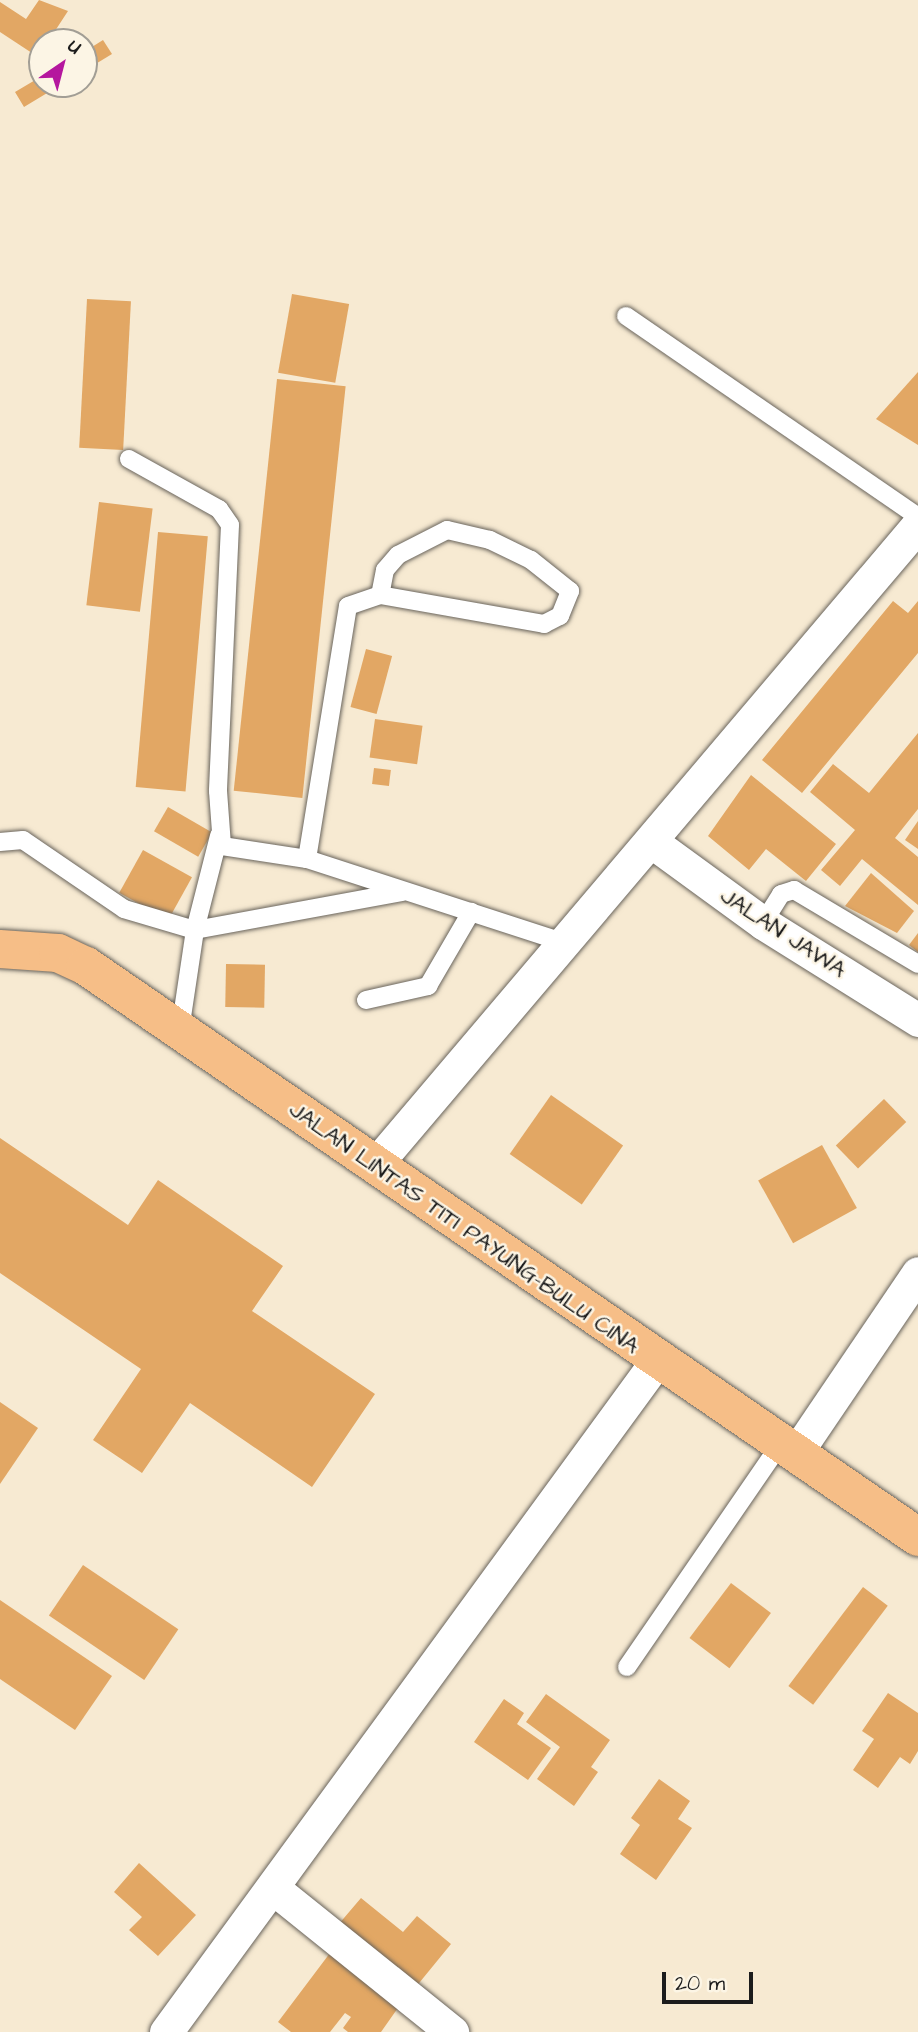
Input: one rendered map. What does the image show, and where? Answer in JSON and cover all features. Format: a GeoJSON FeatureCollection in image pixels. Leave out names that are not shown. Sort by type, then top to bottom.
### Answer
{"type":"FeatureCollection","features":[{"type":"Feature","properties":{"kind":"main road","name":"JALAN LINTAS TITI PAYUNG–BULU CINA"},"geometry":{"type":"LineString","coordinates":[[0,949],[72,958],[180,1030],[656,1362],[918,1537]]}},
{"type":"Feature","properties":{"kind":"street"},"geometry":{"type":"LineString","coordinates":[[375,1165],[652,842],[918,525]]}},
{"type":"Feature","properties":{"kind":"street","name":"JALAN JAWA"},"geometry":{"type":"LineString","coordinates":[[652,842],[763,923],[918,1020]]}},
{"type":"Feature","properties":{"kind":"street"},"geometry":{"type":"LineString","coordinates":[[788,1449],[918,1273]]}},
{"type":"Feature","properties":{"kind":"street"},"geometry":{"type":"LineString","coordinates":[[166,2032],[656,1362]]}},
{"type":"Feature","properties":{"kind":"street"},"geometry":{"type":"LineString","coordinates":[[273,1888],[452,2032]]}},
{"type":"Feature","properties":{"kind":"lane"},"geometry":{"type":"LineString","coordinates":[[626,316],[918,517]]}},
{"type":"Feature","properties":{"kind":"lane"},"geometry":{"type":"LineString","coordinates":[[129,459],[219,509],[230,525],[219,836],[195,929],[180,1030]]}},
{"type":"Feature","properties":{"kind":"lane"},"geometry":{"type":"LineString","coordinates":[[307,859],[344,614],[352,602],[380,595],[544,624],[560,615],[570,591],[500,545],[447,530],[398,555],[385,570],[380,595]]}},
{"type":"Feature","properties":{"kind":"lane"},"geometry":{"type":"LineString","coordinates":[[219,836],[222,846],[307,859],[566,943]]}},
{"type":"Feature","properties":{"kind":"lane"},"geometry":{"type":"LineString","coordinates":[[0,842],[23,840],[124,909],[195,929],[406,891]]}},
{"type":"Feature","properties":{"kind":"lane"},"geometry":{"type":"LineString","coordinates":[[763,923],[781,894],[794,890],[918,964]]}},
{"type":"Feature","properties":{"kind":"lane"},"geometry":{"type":"LineString","coordinates":[[366,1000],[428,986],[471,912]]}},
{"type":"Feature","properties":{"kind":"lane"},"geometry":{"type":"LineString","coordinates":[[627,1667],[788,1449]]}},
{"type":"Feature","properties":{"kind":"building"},"geometry":{"type":"Polygon","coordinates":[[[39,0],[68,11],[57,28],[28,28],[28,50],[0,32],[0,2],[26,19],[39,0]]]}},
{"type":"Feature","properties":{"kind":"building"},"geometry":{"type":"Polygon","coordinates":[[[103,40],[112,54],[98,62],[98,43],[103,40]]]}},
{"type":"Feature","properties":{"kind":"building"},"geometry":{"type":"Polygon","coordinates":[[[28,84],[28,98],[39,98],[24,107],[15,92],[28,84]]]}},
{"type":"Feature","properties":{"kind":"building"},"geometry":{"type":"Polygon","coordinates":[[[292,294],[349,304],[335,383],[278,373],[292,294]]]}},
{"type":"Feature","properties":{"kind":"building"},"geometry":{"type":"Polygon","coordinates":[[[87,299],[131,301],[123,450],[79,448],[87,299]]]}},
{"type":"Feature","properties":{"kind":"building"},"geometry":{"type":"Polygon","coordinates":[[[918,372],[918,445],[876,419],[918,372]]]}},
{"type":"Feature","properties":{"kind":"building"},"geometry":{"type":"Polygon","coordinates":[[[277,379],[346,386],[302,798],[234,791],[277,379]]]}},
{"type":"Feature","properties":{"kind":"building"},"geometry":{"type":"Polygon","coordinates":[[[99,502],[153,509],[140,612],[86,605],[99,502]]]}},
{"type":"Feature","properties":{"kind":"building"},"geometry":{"type":"Polygon","coordinates":[[[158,532],[208,536],[185,791],[136,787],[158,532]]]}},
{"type":"Feature","properties":{"kind":"building"},"geometry":{"type":"Polygon","coordinates":[[[893,601],[908,613],[918,601],[918,653],[802,793],[762,760],[893,601]]]}},
{"type":"Feature","properties":{"kind":"building"},"geometry":{"type":"Polygon","coordinates":[[[366,649],[392,656],[377,714],[350,707],[366,649]]]}},
{"type":"Feature","properties":{"kind":"building"},"geometry":{"type":"Polygon","coordinates":[[[375,719],[423,726],[417,764],[370,758],[375,719]]]}},
{"type":"Feature","properties":{"kind":"building"},"geometry":{"type":"Polygon","coordinates":[[[918,733],[918,809],[895,838],[918,857],[918,905],[862,859],[840,886],[821,870],[855,830],[810,792],[833,764],[869,793],[918,733]]]}},
{"type":"Feature","properties":{"kind":"building"},"geometry":{"type":"Polygon","coordinates":[[[374,768],[391,770],[389,786],[372,784],[374,768]]]}},
{"type":"Feature","properties":{"kind":"building"},"geometry":{"type":"Polygon","coordinates":[[[751,775],[836,844],[806,881],[766,849],[749,870],[708,836],[751,775]]]}},
{"type":"Feature","properties":{"kind":"building"},"geometry":{"type":"Polygon","coordinates":[[[168,807],[212,832],[198,857],[154,831],[168,807]]]}},
{"type":"Feature","properties":{"kind":"building"},"geometry":{"type":"Polygon","coordinates":[[[918,821],[918,849],[905,840],[918,821]]]}},
{"type":"Feature","properties":{"kind":"building"},"geometry":{"type":"Polygon","coordinates":[[[143,850],[192,877],[168,920],[119,893],[143,850]]]}},
{"type":"Feature","properties":{"kind":"building"},"geometry":{"type":"Polygon","coordinates":[[[871,873],[914,911],[897,933],[845,906],[871,873]]]}},
{"type":"Feature","properties":{"kind":"building"},"geometry":{"type":"Polygon","coordinates":[[[918,933],[918,952],[909,945],[918,933]]]}},
{"type":"Feature","properties":{"kind":"building"},"geometry":{"type":"Polygon","coordinates":[[[226,964],[265,965],[264,1008],[225,1007],[226,964]]]}},
{"type":"Feature","properties":{"kind":"building"},"geometry":{"type":"Polygon","coordinates":[[[551,1095],[623,1145],[582,1204],[510,1154],[551,1095]]]}},
{"type":"Feature","properties":{"kind":"building"},"geometry":{"type":"Polygon","coordinates":[[[884,1099],[906,1122],[858,1169],[836,1146],[884,1099]]]}},
{"type":"Feature","properties":{"kind":"building"},"geometry":{"type":"Polygon","coordinates":[[[0,1138],[128,1225],[158,1180],[283,1266],[252,1311],[375,1394],[312,1487],[190,1403],[142,1473],[93,1440],[141,1369],[0,1273],[0,1138]]]}},
{"type":"Feature","properties":{"kind":"building"},"geometry":{"type":"Polygon","coordinates":[[[822,1145],[857,1208],[793,1243],[758,1180],[822,1145]]]}},
{"type":"Feature","properties":{"kind":"building"},"geometry":{"type":"Polygon","coordinates":[[[0,1402],[38,1428],[0,1484],[0,1402]]]}},
{"type":"Feature","properties":{"kind":"building"},"geometry":{"type":"Polygon","coordinates":[[[83,1565],[178,1629],[144,1680],[49,1616],[83,1565]]]}},
{"type":"Feature","properties":{"kind":"building"},"geometry":{"type":"Polygon","coordinates":[[[731,1583],[771,1613],[729,1668],[689,1638],[731,1583]]]}},
{"type":"Feature","properties":{"kind":"building"},"geometry":{"type":"Polygon","coordinates":[[[863,1587],[888,1606],[813,1705],[788,1686],[863,1587]]]}},
{"type":"Feature","properties":{"kind":"building"},"geometry":{"type":"Polygon","coordinates":[[[0,1600],[112,1676],[75,1730],[0,1679],[0,1600]]]}},
{"type":"Feature","properties":{"kind":"building"},"geometry":{"type":"Polygon","coordinates":[[[888,1693],[918,1713],[918,1751],[910,1764],[900,1757],[878,1788],[853,1770],[874,1739],[862,1731],[888,1693]]]}},
{"type":"Feature","properties":{"kind":"building"},"geometry":{"type":"Polygon","coordinates":[[[546,1694],[610,1740],[591,1767],[598,1772],[574,1806],[537,1779],[560,1747],[526,1722],[546,1694]]]}},
{"type":"Feature","properties":{"kind":"building"},"geometry":{"type":"Polygon","coordinates":[[[504,1699],[524,1713],[517,1724],[551,1748],[528,1780],[474,1742],[504,1699]]]}},
{"type":"Feature","properties":{"kind":"building"},"geometry":{"type":"Polygon","coordinates":[[[659,1779],[690,1801],[678,1819],[692,1828],[656,1880],[620,1854],[640,1825],[631,1818],[659,1779]]]}},
{"type":"Feature","properties":{"kind":"building"},"geometry":{"type":"Polygon","coordinates":[[[139,1863],[196,1915],[158,1956],[129,1930],[142,1917],[114,1892],[139,1863]]]}},
{"type":"Feature","properties":{"kind":"building"},"geometry":{"type":"Polygon","coordinates":[[[361,1898],[403,1932],[417,1916],[451,1944],[415,1988],[338,1925],[361,1898]]]}},
{"type":"Feature","properties":{"kind":"building"},"geometry":{"type":"Polygon","coordinates":[[[330,1953],[400,2005],[381,2032],[348,2032],[343,2028],[351,2017],[345,2013],[330,2032],[291,2032],[278,2022],[330,1953]]]}}]}
